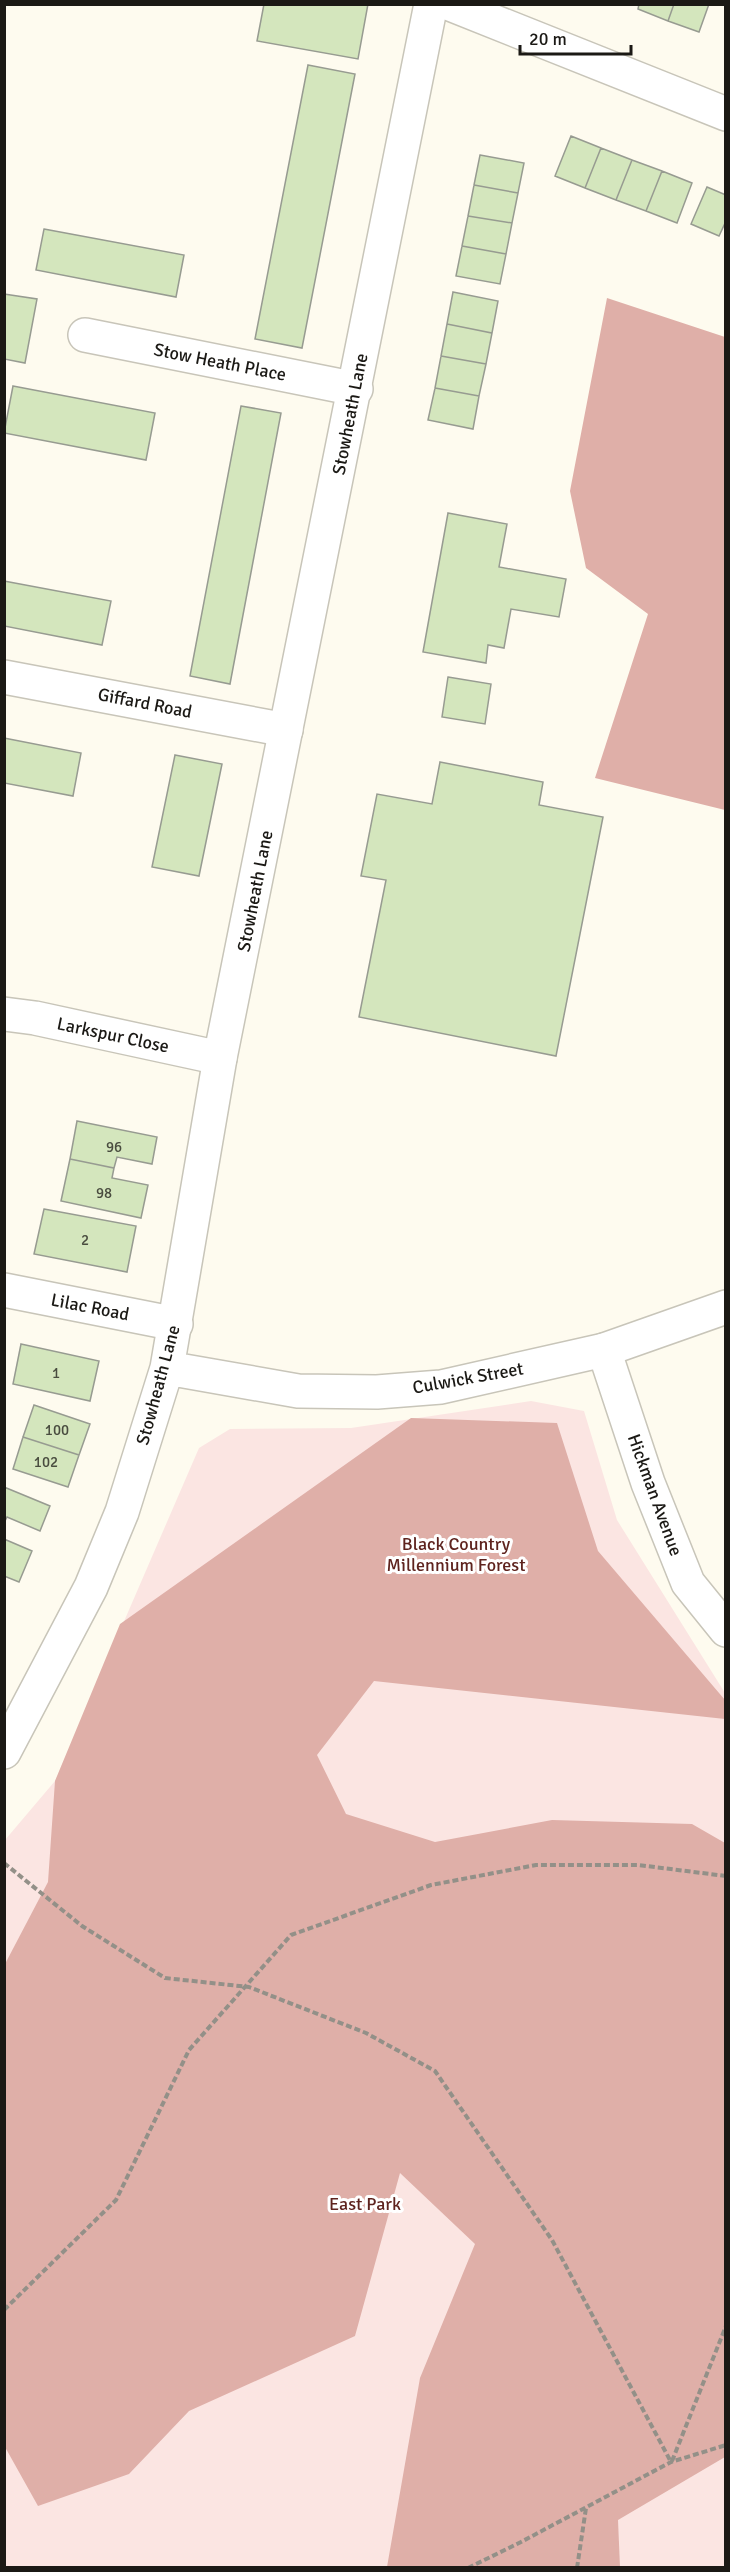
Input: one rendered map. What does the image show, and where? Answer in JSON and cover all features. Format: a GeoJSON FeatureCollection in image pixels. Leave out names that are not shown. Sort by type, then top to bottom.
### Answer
{"type":"FeatureCollection","features":[{"type":"Feature","properties":{"kind":"street","name":"Stowheath Lane"},"geometry":{"type":"LineString","coordinates":[[4,1752],[91,1587],[122,1512],[167,1368],[220,1058],[356,389],[431,4]]}},
{"type":"Feature","properties":{"kind":"street"},"geometry":{"type":"LineString","coordinates":[[450,4],[726,114]]}},
{"type":"Feature","properties":{"kind":"street","name":"Stow Heath Place"},"geometry":{"type":"LineString","coordinates":[[85,335],[356,389]]}},
{"type":"Feature","properties":{"kind":"street","name":"Giffard Road"},"geometry":{"type":"LineString","coordinates":[[4,677],[286,730]]}},
{"type":"Feature","properties":{"kind":"street","name":"Larkspur Close"},"geometry":{"type":"LineString","coordinates":[[4,1014],[35,1018],[220,1058]]}},
{"type":"Feature","properties":{"kind":"street","name":"Lilac Road"},"geometry":{"type":"LineString","coordinates":[[4,1290],[176,1324]]}},
{"type":"Feature","properties":{"kind":"street","name":"Culwick Street"},"geometry":{"type":"LineString","coordinates":[[167,1368],[298,1391],[377,1392],[441,1387],[604,1350],[726,1307]]}},
{"type":"Feature","properties":{"kind":"street","name":"Hickman Avenue"},"geometry":{"type":"LineString","coordinates":[[604,1350],[648,1483],[688,1583],[726,1630]]}},
{"type":"Feature","properties":{"kind":"path"},"geometry":{"type":"LineString","coordinates":[[4,1863],[82,1926],[165,1978],[245,1987],[366,2033],[435,2071],[552,2240],[671,2462]]}},
{"type":"Feature","properties":{"kind":"path"},"geometry":{"type":"LineString","coordinates":[[4,2310],[116,2200],[189,2050],[291,1935],[431,1885],[537,1865],[638,1864],[726,1876]]}},
{"type":"Feature","properties":{"kind":"path"},"geometry":{"type":"LineString","coordinates":[[671,2462],[726,2326]]}},
{"type":"Feature","properties":{"kind":"path"},"geometry":{"type":"LineString","coordinates":[[468,2568],[671,2462],[726,2445]]}},
{"type":"Feature","properties":{"kind":"path"},"geometry":{"type":"LineString","coordinates":[[577,2568],[586,2508]]}},
{"type":"Feature","properties":{"kind":"green space"},"geometry":{"type":"Polygon","coordinates":[[[607,298],[725,337],[725,810],[595,778],[648,614],[586,568],[570,491],[607,298]]]}},
{"type":"Feature","properties":{"kind":"green space","name":"East Park"},"geometry":{"type":"Polygon","coordinates":[[[531,1401],[584,1411],[617,1520],[725,1693],[725,2567],[5,2568],[5,1840],[55,1781],[199,1448],[230,1429],[351,1428],[531,1401]]]}},
{"type":"Feature","properties":{"kind":"green space","name":"East Park"},"geometry":{"type":"Polygon","coordinates":[[[411,1418],[557,1423],[598,1551],[725,1700],[725,1719],[374,1681],[317,1755],[346,1814],[435,1842],[552,1820],[692,1824],[725,1843],[725,2457],[618,2520],[620,2567],[387,2567],[420,2378],[475,2244],[400,2173],[355,2336],[189,2411],[129,2474],[38,2506],[5,2447],[5,1964],[48,1882],[55,1781],[120,1624],[411,1418]]]}},
{"type":"Feature","properties":{"kind":"building"},"geometry":{"type":"Polygon","coordinates":[[[264,4],[368,4],[358,59],[257,41],[264,4]]]}},
{"type":"Feature","properties":{"kind":"building"},"geometry":{"type":"Polygon","coordinates":[[[639,4],[674,4],[668,21],[638,9],[639,4]]]}},
{"type":"Feature","properties":{"kind":"building"},"geometry":{"type":"Polygon","coordinates":[[[674,4],[709,4],[699,32],[668,21],[674,4]]]}},
{"type":"Feature","properties":{"kind":"building"},"geometry":{"type":"Polygon","coordinates":[[[308,65],[355,74],[302,348],[255,339],[308,65]]]}},
{"type":"Feature","properties":{"kind":"building"},"geometry":{"type":"Polygon","coordinates":[[[571,136],[601,148],[585,188],[555,176],[571,136]]]}},
{"type":"Feature","properties":{"kind":"building"},"geometry":{"type":"Polygon","coordinates":[[[601,148],[632,160],[616,200],[585,188],[601,148]]]}},
{"type":"Feature","properties":{"kind":"building"},"geometry":{"type":"Polygon","coordinates":[[[480,155],[524,163],[518,193],[474,185],[480,155]]]}},
{"type":"Feature","properties":{"kind":"building"},"geometry":{"type":"Polygon","coordinates":[[[632,160],[662,171],[646,211],[616,200],[632,160]]]}},
{"type":"Feature","properties":{"kind":"building"},"geometry":{"type":"Polygon","coordinates":[[[662,171],[692,183],[677,223],[646,211],[662,171]]]}},
{"type":"Feature","properties":{"kind":"building"},"geometry":{"type":"Polygon","coordinates":[[[474,185],[518,193],[512,223],[468,216],[474,185]]]}},
{"type":"Feature","properties":{"kind":"building"},"geometry":{"type":"Polygon","coordinates":[[[707,187],[726,195],[726,221],[719,236],[691,224],[707,187]]]}},
{"type":"Feature","properties":{"kind":"building"},"geometry":{"type":"Polygon","coordinates":[[[468,216],[512,223],[506,254],[462,246],[468,216]]]}},
{"type":"Feature","properties":{"kind":"building"},"geometry":{"type":"Polygon","coordinates":[[[44,229],[184,255],[176,297],[36,270],[44,229]]]}},
{"type":"Feature","properties":{"kind":"building"},"geometry":{"type":"Polygon","coordinates":[[[462,246],[506,254],[500,284],[456,276],[462,246]]]}},
{"type":"Feature","properties":{"kind":"building"},"geometry":{"type":"Polygon","coordinates":[[[453,292],[498,301],[492,333],[447,324],[453,292]]]}},
{"type":"Feature","properties":{"kind":"building"},"geometry":{"type":"Polygon","coordinates":[[[4,294],[37,299],[25,363],[4,359],[4,294]]]}},
{"type":"Feature","properties":{"kind":"building"},"geometry":{"type":"Polygon","coordinates":[[[447,324],[492,333],[486,364],[441,356],[447,324]]]}},
{"type":"Feature","properties":{"kind":"building"},"geometry":{"type":"Polygon","coordinates":[[[441,356],[486,364],[479,396],[435,388],[441,356]]]}},
{"type":"Feature","properties":{"kind":"building"},"geometry":{"type":"Polygon","coordinates":[[[13,386],[155,413],[146,460],[4,433],[13,386]]]}},
{"type":"Feature","properties":{"kind":"building"},"geometry":{"type":"Polygon","coordinates":[[[435,388],[479,396],[473,429],[428,420],[435,388]]]}},
{"type":"Feature","properties":{"kind":"building"},"geometry":{"type":"Polygon","coordinates":[[[241,406],[281,413],[230,684],[190,676],[241,406]]]}},
{"type":"Feature","properties":{"kind":"building"},"geometry":{"type":"Polygon","coordinates":[[[448,513],[507,524],[499,567],[566,579],[559,617],[511,609],[504,648],[488,645],[486,663],[423,652],[448,513]]]}},
{"type":"Feature","properties":{"kind":"building"},"geometry":{"type":"Polygon","coordinates":[[[4,581],[111,601],[102,645],[4,626],[4,581]]]}},
{"type":"Feature","properties":{"kind":"building"},"geometry":{"type":"Polygon","coordinates":[[[448,677],[491,684],[485,724],[442,717],[448,677]]]}},
{"type":"Feature","properties":{"kind":"building"},"geometry":{"type":"Polygon","coordinates":[[[4,738],[81,753],[73,796],[4,783],[4,738]]]}},
{"type":"Feature","properties":{"kind":"building"},"geometry":{"type":"Polygon","coordinates":[[[175,755],[222,764],[199,876],[152,867],[175,755]]]}},
{"type":"Feature","properties":{"kind":"building"},"geometry":{"type":"Polygon","coordinates":[[[440,762],[543,782],[539,805],[603,817],[556,1056],[359,1017],[386,880],[361,876],[377,794],[432,804],[440,762]]]}},
{"type":"Feature","properties":{"kind":"building"},"geometry":{"type":"Polygon","coordinates":[[[77,1121],[157,1137],[152,1164],[117,1157],[114,1168],[70,1159],[77,1121]]]}},
{"type":"Feature","properties":{"kind":"building"},"geometry":{"type":"Polygon","coordinates":[[[70,1159],[114,1168],[112,1178],[148,1185],[141,1218],[61,1201],[70,1159]]]}},
{"type":"Feature","properties":{"kind":"building"},"geometry":{"type":"Polygon","coordinates":[[[44,1209],[136,1226],[127,1272],[34,1254],[44,1209]]]}},
{"type":"Feature","properties":{"kind":"building"},"geometry":{"type":"Polygon","coordinates":[[[21,1344],[99,1361],[90,1401],[13,1384],[21,1344]]]}},
{"type":"Feature","properties":{"kind":"building"},"geometry":{"type":"Polygon","coordinates":[[[34,1405],[90,1424],[79,1455],[23,1437],[34,1405]]]}},
{"type":"Feature","properties":{"kind":"building"},"geometry":{"type":"Polygon","coordinates":[[[23,1437],[79,1455],[68,1487],[13,1469],[23,1437]]]}},
{"type":"Feature","properties":{"kind":"building"},"geometry":{"type":"Polygon","coordinates":[[[4,1487],[50,1506],[40,1531],[7,1517],[4,1523],[4,1487]]]}},
{"type":"Feature","properties":{"kind":"building"},"geometry":{"type":"Polygon","coordinates":[[[4,1539],[32,1551],[19,1582],[4,1576],[4,1539]]]}},
{"type":"Feature","properties":{"kind":"park label","name":"Black Country Millennium Forest"},"geometry":{"type":"Point","coordinates":[456,1554]}}]}
